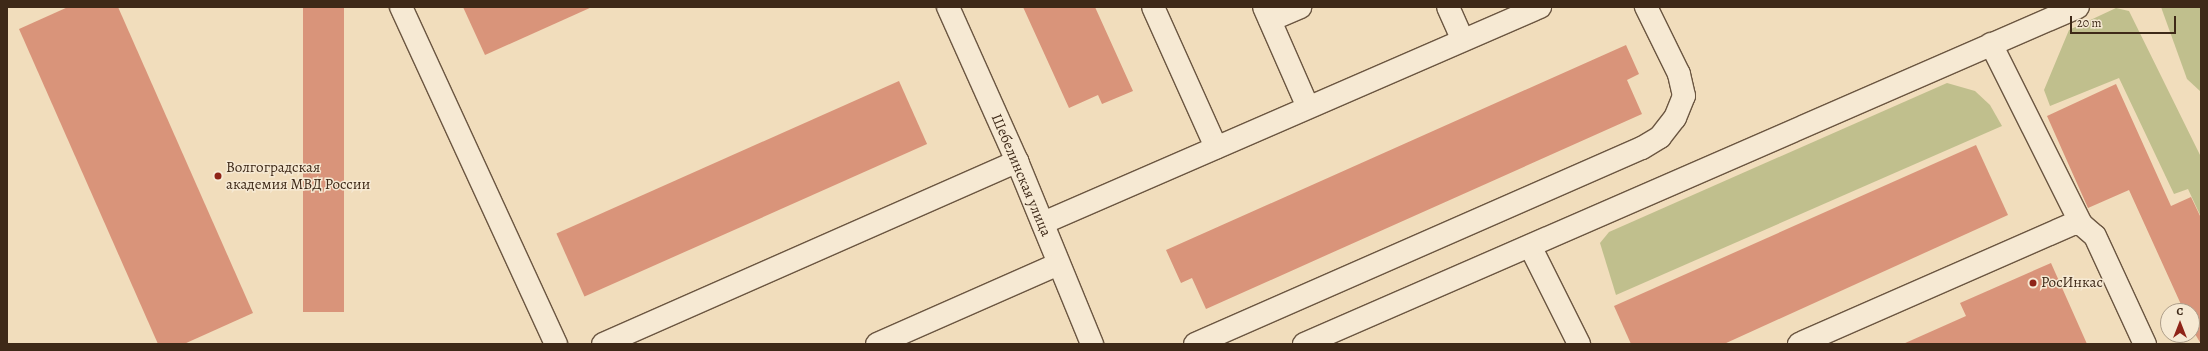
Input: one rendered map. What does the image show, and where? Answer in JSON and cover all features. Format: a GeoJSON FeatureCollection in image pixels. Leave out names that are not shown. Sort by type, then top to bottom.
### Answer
{"type":"FeatureCollection","features":[{"type":"Feature","properties":{"kind":"street"},"geometry":{"type":"LineString","coordinates":[[401,7],[556,344]]}},
{"type":"Feature","properties":{"kind":"street","name":"Шебелинская улица"},"geometry":{"type":"LineString","coordinates":[[948,7],[1017,161],[1092,344]]}},
{"type":"Feature","properties":{"kind":"street"},"geometry":{"type":"LineString","coordinates":[[1153,7],[1216,147]]}},
{"type":"Feature","properties":{"kind":"street"},"geometry":{"type":"LineString","coordinates":[[1300,7],[1267,14],[1308,107]]}},
{"type":"Feature","properties":{"kind":"street"},"geometry":{"type":"LineString","coordinates":[[1448,7],[1463,40]]}},
{"type":"Feature","properties":{"kind":"street"},"geometry":{"type":"LineString","coordinates":[[1043,223],[1540,7]]}},
{"type":"Feature","properties":{"kind":"street"},"geometry":{"type":"LineString","coordinates":[[1195,344],[1642,148],[1660,137],[1675,118],[1684,96],[1680,74],[1646,7]]}},
{"type":"Feature","properties":{"kind":"street"},"geometry":{"type":"LineString","coordinates":[[1304,344],[2078,7]]}},
{"type":"Feature","properties":{"kind":"street"},"geometry":{"type":"LineString","coordinates":[[1992,44],[2081,224],[2095,236],[2145,344]]}},
{"type":"Feature","properties":{"kind":"street"},"geometry":{"type":"LineString","coordinates":[[603,344],[1017,161]]}},
{"type":"Feature","properties":{"kind":"street"},"geometry":{"type":"LineString","coordinates":[[1798,344],[2073,224],[2081,224]]}},
{"type":"Feature","properties":{"kind":"street"},"geometry":{"type":"LineString","coordinates":[[1530,246],[1579,344]]}},
{"type":"Feature","properties":{"kind":"street"},"geometry":{"type":"LineString","coordinates":[[877,344],[1058,264]]}},
{"type":"Feature","properties":{"kind":"shaded area"},"geometry":{"type":"Polygon","coordinates":[[[2161,7],[2201,7],[2201,92],[2187,79],[2161,7]]]}},
{"type":"Feature","properties":{"kind":"shaded area"},"geometry":{"type":"Polygon","coordinates":[[[2116,8],[2129,11],[2201,157],[2201,217],[2188,189],[2174,194],[2119,78],[2050,106],[2044,90],[2069,30],[2116,8]]]}},
{"type":"Feature","properties":{"kind":"shaded area"},"geometry":{"type":"Polygon","coordinates":[[[1947,83],[1975,91],[1990,105],[2002,126],[1616,295],[1600,243],[1609,232],[1947,83]]]}},
{"type":"Feature","properties":{"kind":"building"},"geometry":{"type":"Polygon","coordinates":[[[68,7],[118,7],[253,313],[184,344],[158,344],[19,29],[68,7]]]}},
{"type":"Feature","properties":{"kind":"building"},"geometry":{"type":"Polygon","coordinates":[[[303,7],[344,7],[344,312],[303,312],[303,7]]]}},
{"type":"Feature","properties":{"kind":"building"},"geometry":{"type":"Polygon","coordinates":[[[463,7],[592,7],[485,55],[463,7]]]}},
{"type":"Feature","properties":{"kind":"building"},"geometry":{"type":"Polygon","coordinates":[[[1023,7],[1095,7],[1133,91],[1102,104],[1098,95],[1069,108],[1023,7]]]}},
{"type":"Feature","properties":{"kind":"building"},"geometry":{"type":"Polygon","coordinates":[[[1626,45],[1639,74],[1627,80],[1642,114],[1206,309],[1192,278],[1181,283],[1166,250],[1626,45]]]}},
{"type":"Feature","properties":{"kind":"building"},"geometry":{"type":"Polygon","coordinates":[[[899,81],[927,144],[584,297],[556,234],[899,81]]]}},
{"type":"Feature","properties":{"kind":"building"},"geometry":{"type":"Polygon","coordinates":[[[2116,84],[2171,206],[2191,197],[2201,218],[2201,344],[2200,303],[2180,303],[2129,190],[2088,208],[2047,116],[2116,84]]]}},
{"type":"Feature","properties":{"kind":"building"},"geometry":{"type":"Polygon","coordinates":[[[1976,145],[2008,215],[1724,344],[1631,344],[1614,306],[1976,145]]]}},
{"type":"Feature","properties":{"kind":"building","name":"РосИнкас"},"geometry":{"type":"Polygon","coordinates":[[[2051,263],[2087,344],[1903,344],[1966,316],[1960,303],[2051,263]]]}},
{"type":"Feature","properties":{"kind":"place","name":"Волгоградская академия МВД России"},"geometry":{"type":"Point","coordinates":[218,176]}},
{"type":"Feature","properties":{"kind":"place","name":"РосИнкас"},"geometry":{"type":"Point","coordinates":[2033,283]}}]}
